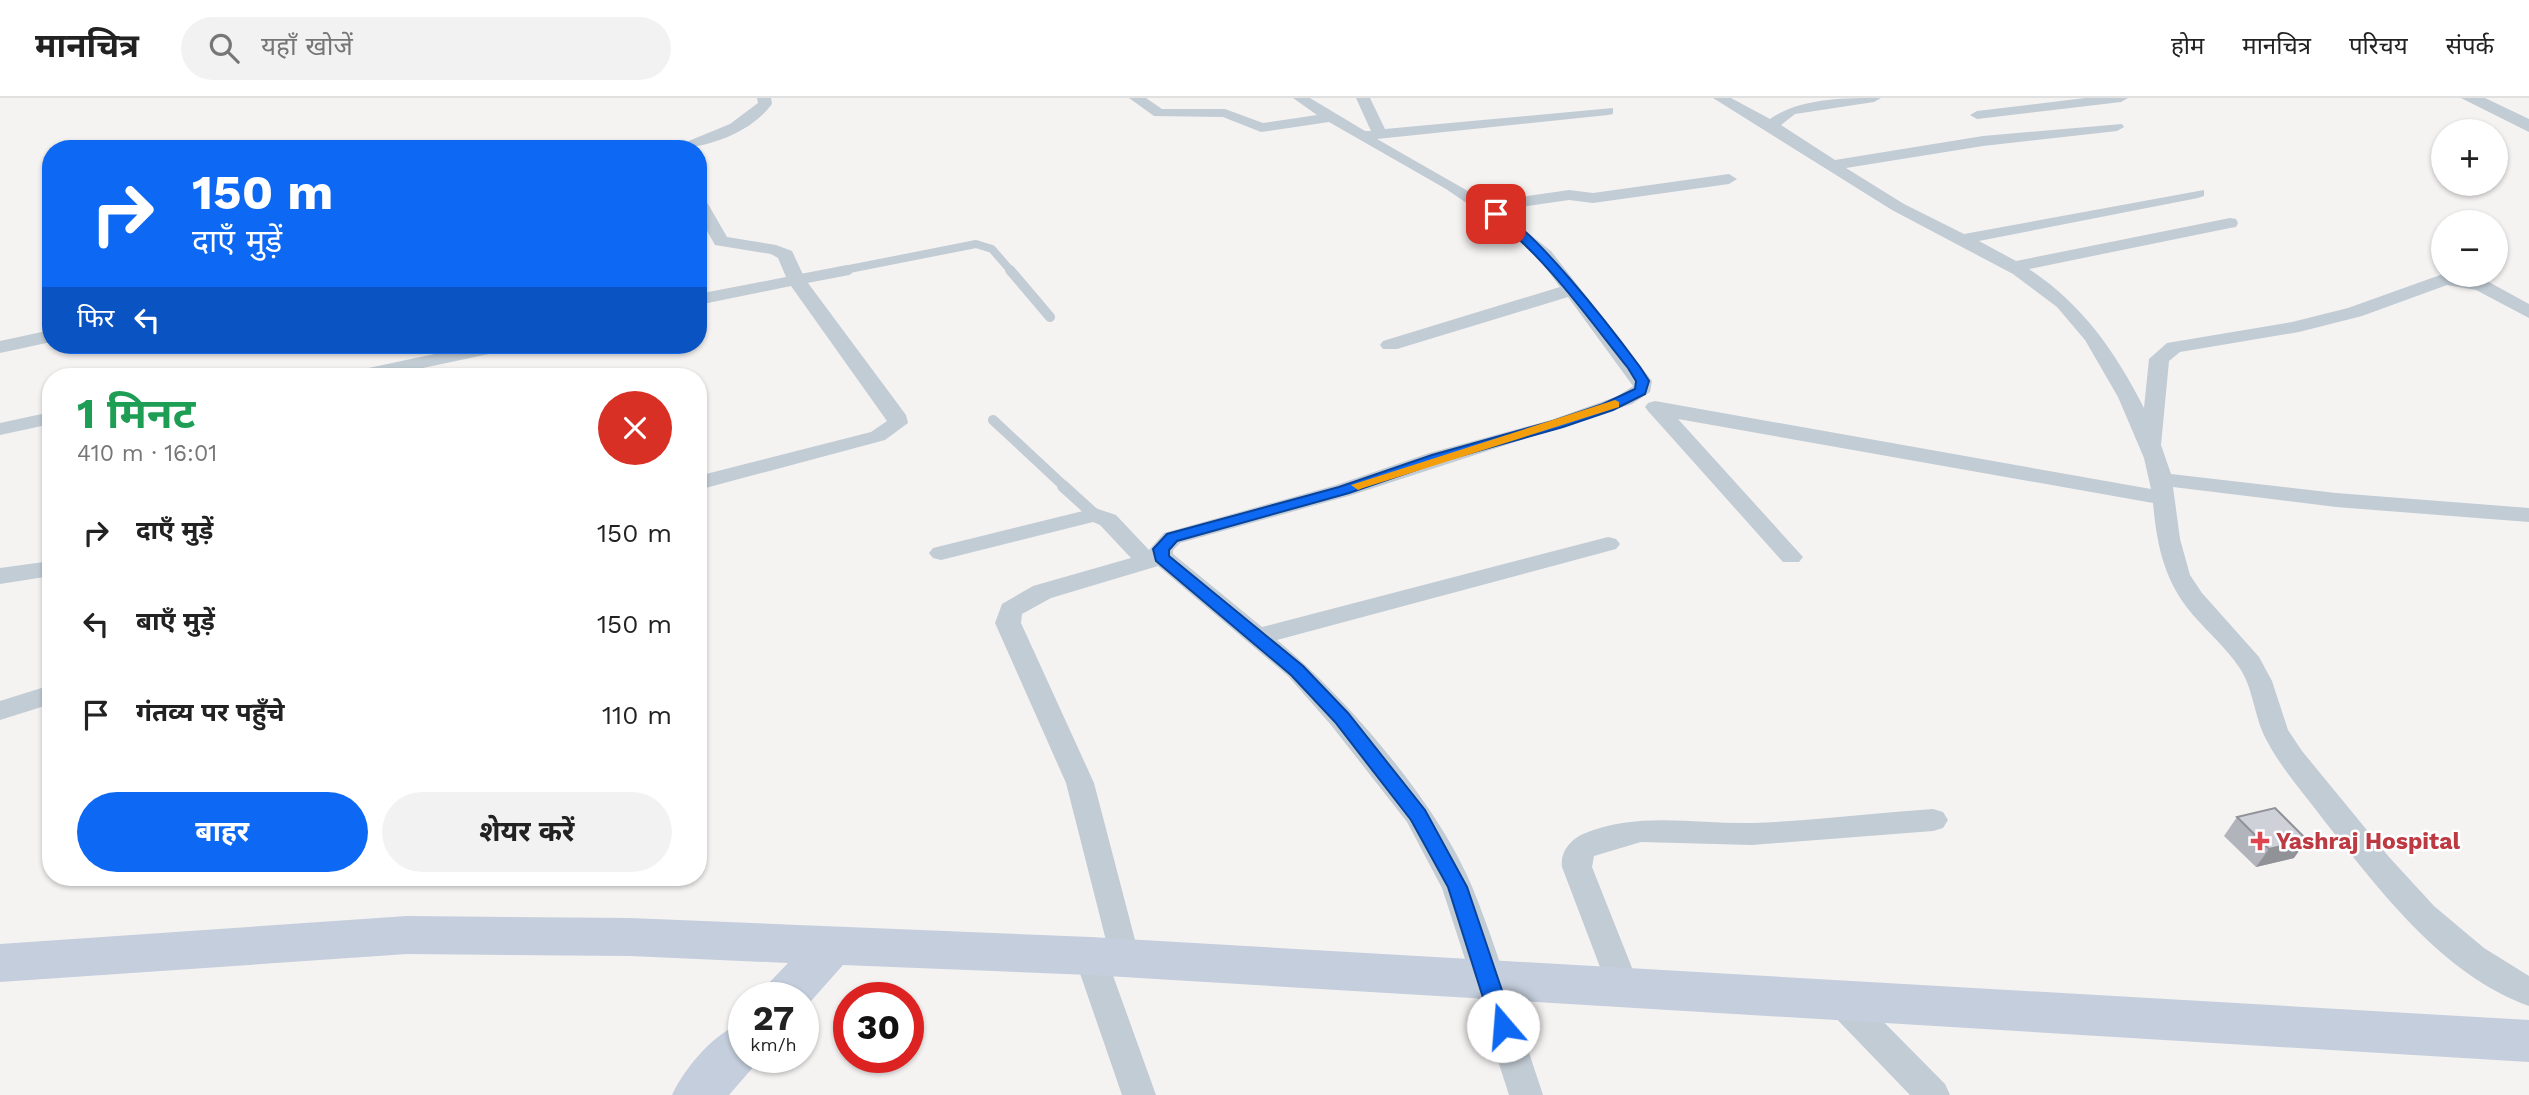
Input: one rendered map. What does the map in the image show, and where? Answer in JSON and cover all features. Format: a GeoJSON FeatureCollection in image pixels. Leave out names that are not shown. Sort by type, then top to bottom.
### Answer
{"type":"FeatureCollection","features":[{"type":"Feature","properties":{"kind":"main road"},"geometry":{"type":"LineString","coordinates":[[0,963],[407,934],[630,937],[1107,958],[2529,1041]]}},
{"type":"Feature","properties":{"kind":"main road"},"geometry":{"type":"LineString","coordinates":[[799,982],[832,946]]}},
{"type":"Feature","properties":{"kind":"main road"},"geometry":{"type":"LineString","coordinates":[[697,1095],[728,1061]]}},
{"type":"Feature","properties":{"kind":"street"},"geometry":{"type":"LineString","coordinates":[[703,140],[727,132],[747,121],[763,107],[764,98]]}},
{"type":"Feature","properties":{"kind":"street"},"geometry":{"type":"LineString","coordinates":[[1136,98],[1158,113],[1225,113],[1261,128],[1331,117]]}},
{"type":"Feature","properties":{"kind":"street"},"geometry":{"type":"LineString","coordinates":[[1139,1095],[1107,958],[1080,783],[1008,623],[1011,610],[1042,592],[1154,560],[1162,545],[1172,537],[1344,490],[1437,458],[1558,424],[1637,394],[1643,387],[1633,367],[1530,240],[1486,207],[1376,140],[1300,98]]}},
{"type":"Feature","properties":{"kind":"street"},"geometry":{"type":"LineString","coordinates":[[1363,98],[1376,140]]}},
{"type":"Feature","properties":{"kind":"street"},"geometry":{"type":"LineString","coordinates":[[1720,98],[1772,125],[1896,206],[2017,266],[2050,291],[2084,326],[2125,394],[2150,447],[2162,489],[2177,573],[2196,601],[2251,665],[2270,724],[2303,772],[2384,874],[2455,946],[2471,959],[2529,992]]}},
{"type":"Feature","properties":{"kind":"street"},"geometry":{"type":"LineString","coordinates":[[1772,125],[1791,110],[1874,98]]}},
{"type":"Feature","properties":{"kind":"street"},"geometry":{"type":"LineString","coordinates":[[1977,115],[2121,98]]}},
{"type":"Feature","properties":{"kind":"street"},"geometry":{"type":"LineString","coordinates":[[2470,98],[2529,126]]}},
{"type":"Feature","properties":{"kind":"street"},"geometry":{"type":"LineString","coordinates":[[1376,140],[1537,113],[1608,111]]}},
{"type":"Feature","properties":{"kind":"street"},"geometry":{"type":"LineString","coordinates":[[1833,165],[1983,141],[2117,127]]}},
{"type":"Feature","properties":{"kind":"street"},"geometry":{"type":"LineString","coordinates":[[1486,207],[1569,195],[1593,198],[1729,179]]}},
{"type":"Feature","properties":{"kind":"street"},"geometry":{"type":"LineString","coordinates":[[1964,239],[2198,193]]}},
{"type":"Feature","properties":{"kind":"street"},"geometry":{"type":"LineString","coordinates":[[707,216],[721,241],[782,251],[789,259],[796,280],[896,415],[898,424],[878,436],[707,481]]}},
{"type":"Feature","properties":{"kind":"street"},"geometry":{"type":"LineString","coordinates":[[2017,266],[2230,223]]}},
{"type":"Feature","properties":{"kind":"street"},"geometry":{"type":"LineString","coordinates":[[2150,447],[2159,359],[2167,350],[2313,323],[2355,312],[2446,279],[2481,285],[2529,312]]}},
{"type":"Feature","properties":{"kind":"street"},"geometry":{"type":"LineString","coordinates":[[707,298],[796,280]]}},
{"type":"Feature","properties":{"kind":"street"},"geometry":{"type":"LineString","coordinates":[[1390,345],[1570,290]]}},
{"type":"Feature","properties":{"kind":"street"},"geometry":{"type":"LineString","coordinates":[[0,347],[42,338]]}},
{"type":"Feature","properties":{"kind":"street"},"geometry":{"type":"LineString","coordinates":[[396,368],[461,354]]}},
{"type":"Feature","properties":{"kind":"street"},"geometry":{"type":"LineString","coordinates":[[1637,394],[1659,410],[1791,557]]}},
{"type":"Feature","properties":{"kind":"street"},"geometry":{"type":"LineString","coordinates":[[1659,410],[2162,489],[2529,515]]}},
{"type":"Feature","properties":{"kind":"street"},"geometry":{"type":"LineString","coordinates":[[0,429],[42,420]]}},
{"type":"Feature","properties":{"kind":"street"},"geometry":{"type":"LineString","coordinates":[[941,553],[1095,515],[1108,520],[1154,560],[1259,636],[1341,718],[1418,815],[1457,887],[1526,1095]]}},
{"type":"Feature","properties":{"kind":"street"},"geometry":{"type":"LineString","coordinates":[[1259,636],[1608,544]]}},
{"type":"Feature","properties":{"kind":"street"},"geometry":{"type":"LineString","coordinates":[[0,576],[42,569]]}},
{"type":"Feature","properties":{"kind":"street"},"geometry":{"type":"LineString","coordinates":[[0,711],[42,697]]}},
{"type":"Feature","properties":{"kind":"street"},"geometry":{"type":"LineString","coordinates":[[1624,988],[1577,867],[1576,858],[1583,848],[1594,842],[1642,831],[1752,834],[1933,820]]}},
{"type":"Feature","properties":{"kind":"street"},"geometry":{"type":"LineString","coordinates":[[1841,1001],[1933,1095]]}},
{"type":"Feature","properties":{"kind":"lane"},"geometry":{"type":"LineString","coordinates":[[796,280],[976,244],[992,249],[1050,317]]}},
{"type":"Feature","properties":{"kind":"lane"},"geometry":{"type":"LineString","coordinates":[[993,420],[1044,464],[1095,515]]}},
{"type":"Feature","properties":{"kind":"building"},"geometry":{"type":"Polygon","coordinates":[[[2275,808],[2307,840],[2269,849],[2237,817],[2275,808]]]}},
{"type":"Feature","properties":{"kind":"slow traffic"},"geometry":{"type":"LineString","coordinates":[[1358,485],[1615,404]]}},
{"type":"Feature","properties":{"kind":"place","name":"Yashraj Hospital"},"geometry":{"type":"Point","coordinates":[2260,841]}},
{"type":"Feature","properties":{"kind":"route"},"geometry":{"type":"LineString","coordinates":[[1496,214],[1530,240],[1549,261],[1633,367],[1642,381],[1641,391],[1608,407],[1558,424],[1437,458],[1344,490],[1172,537],[1161,549],[1162,557],[1297,670],[1341,718],[1418,815],[1449,867],[1503,1026]]}}]}
